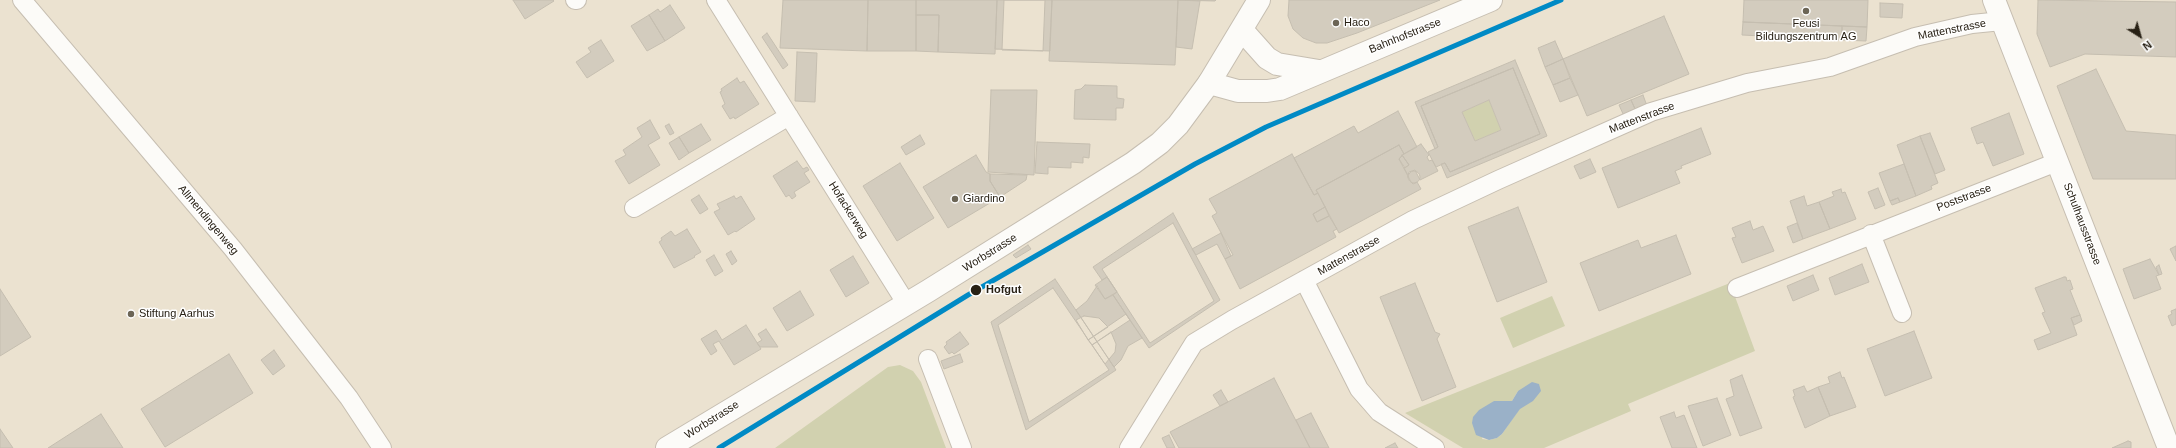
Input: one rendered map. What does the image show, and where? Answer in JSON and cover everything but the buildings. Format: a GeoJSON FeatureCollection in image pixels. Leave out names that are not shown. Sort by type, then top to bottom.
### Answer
{"type":"FeatureCollection","features":[{"type":"Feature","properties":{"kind":"street","name":"Allmendingenweg"},"geometry":{"type":"LineString","coordinates":[[22,0],[233,249],[350,398],[382,448]]}},
{"type":"Feature","properties":{"kind":"street","name":"Hofackerweg"},"geometry":{"type":"LineString","coordinates":[[716,0],[906,303]]}},
{"type":"Feature","properties":{"kind":"street","name":"Worbstrasse"},"geometry":{"type":"LineString","coordinates":[[667,448],[1133,163],[1160,143],[1178,125],[1209,84],[1259,0]]}},
{"type":"Feature","properties":{"kind":"street","name":"Bahnhofstrasse"},"geometry":{"type":"LineString","coordinates":[[1209,84],[1238,91],[1267,91],[1280,89],[1318,71],[1491,0]]}},
{"type":"Feature","properties":{"kind":"street","name":"Schulhausstrasse"},"geometry":{"type":"LineString","coordinates":[[1994,0],[2170,448]]}},
{"type":"Feature","properties":{"kind":"street","name":"Mattenstrasse"},"geometry":{"type":"LineString","coordinates":[[1129,448],[1194,343],[1413,220],[1498,180],[1651,112],[1747,83],[1830,67],[1915,37],[1972,24],[2002,21]]}},
{"type":"Feature","properties":{"kind":"street"},"geometry":{"type":"LineString","coordinates":[[1242,30],[1267,58],[1277,64],[1318,71]]}},
{"type":"Feature","properties":{"kind":"street"},"geometry":{"type":"LineString","coordinates":[[634,208],[789,116]]}},
{"type":"Feature","properties":{"kind":"street","name":"Poststrasse"},"geometry":{"type":"LineString","coordinates":[[1737,288],[2057,162]]}},
{"type":"Feature","properties":{"kind":"street"},"geometry":{"type":"LineString","coordinates":[[1871,234],[1902,313]]}},
{"type":"Feature","properties":{"kind":"street","name":"Mattenstrasse"},"geometry":{"type":"LineString","coordinates":[[1304,280],[1359,389],[1379,412],[1436,448]]}},
{"type":"Feature","properties":{"kind":"street"},"geometry":{"type":"LineString","coordinates":[[928,359],[962,448]]}},
{"type":"Feature","properties":{"kind":"green space"},"geometry":{"type":"Polygon","coordinates":[[[1489,100],[1501,130],[1475,141],[1462,112],[1489,100]]]}},
{"type":"Feature","properties":{"kind":"green space"},"geometry":{"type":"Polygon","coordinates":[[[1730,283],[1755,351],[1628,404],[1631,411],[1544,448],[1463,448],[1405,413],[1730,283]],[[1518,391],[1512,401],[1494,401],[1482,439],[1489,440],[1497,438],[1502,434],[1520,408],[1518,391]]]}},
{"type":"Feature","properties":{"kind":"green space"},"geometry":{"type":"Polygon","coordinates":[[[1552,296],[1565,326],[1513,348],[1500,318],[1552,296]]]}},
{"type":"Feature","properties":{"kind":"green space"},"geometry":{"type":"Polygon","coordinates":[[[900,365],[913,371],[921,382],[946,448],[775,448],[888,367],[900,365]]]}},
{"type":"Feature","properties":{"kind":"water"},"geometry":{"type":"Polygon","coordinates":[[[1532,382],[1539,384],[1541,391],[1533,401],[1520,409],[1502,434],[1497,438],[1489,440],[1476,435],[1472,423],[1473,417],[1479,410],[1494,401],[1512,401],[1518,391],[1532,382]]]}},
{"type":"Feature","properties":{"kind":"transit line"},"geometry":{"type":"LineString","coordinates":[[719,448],[968,295],[1195,164],[1266,127],[1561,0]]}},
{"type":"Feature","properties":{"kind":"place","name":"Feusi Bildungszentrum AG"},"geometry":{"type":"Point","coordinates":[1806,11]}},
{"type":"Feature","properties":{"kind":"place","name":"Haco"},"geometry":{"type":"Point","coordinates":[1336,23]}},
{"type":"Feature","properties":{"kind":"place","name":"Giardino"},"geometry":{"type":"Point","coordinates":[955,199]}},
{"type":"Feature","properties":{"kind":"place","name":"Hofgut"},"geometry":{"type":"Point","coordinates":[976,290]}},
{"type":"Feature","properties":{"kind":"place","name":"Stiftung Aarhus"},"geometry":{"type":"Point","coordinates":[131,314]}}]}
